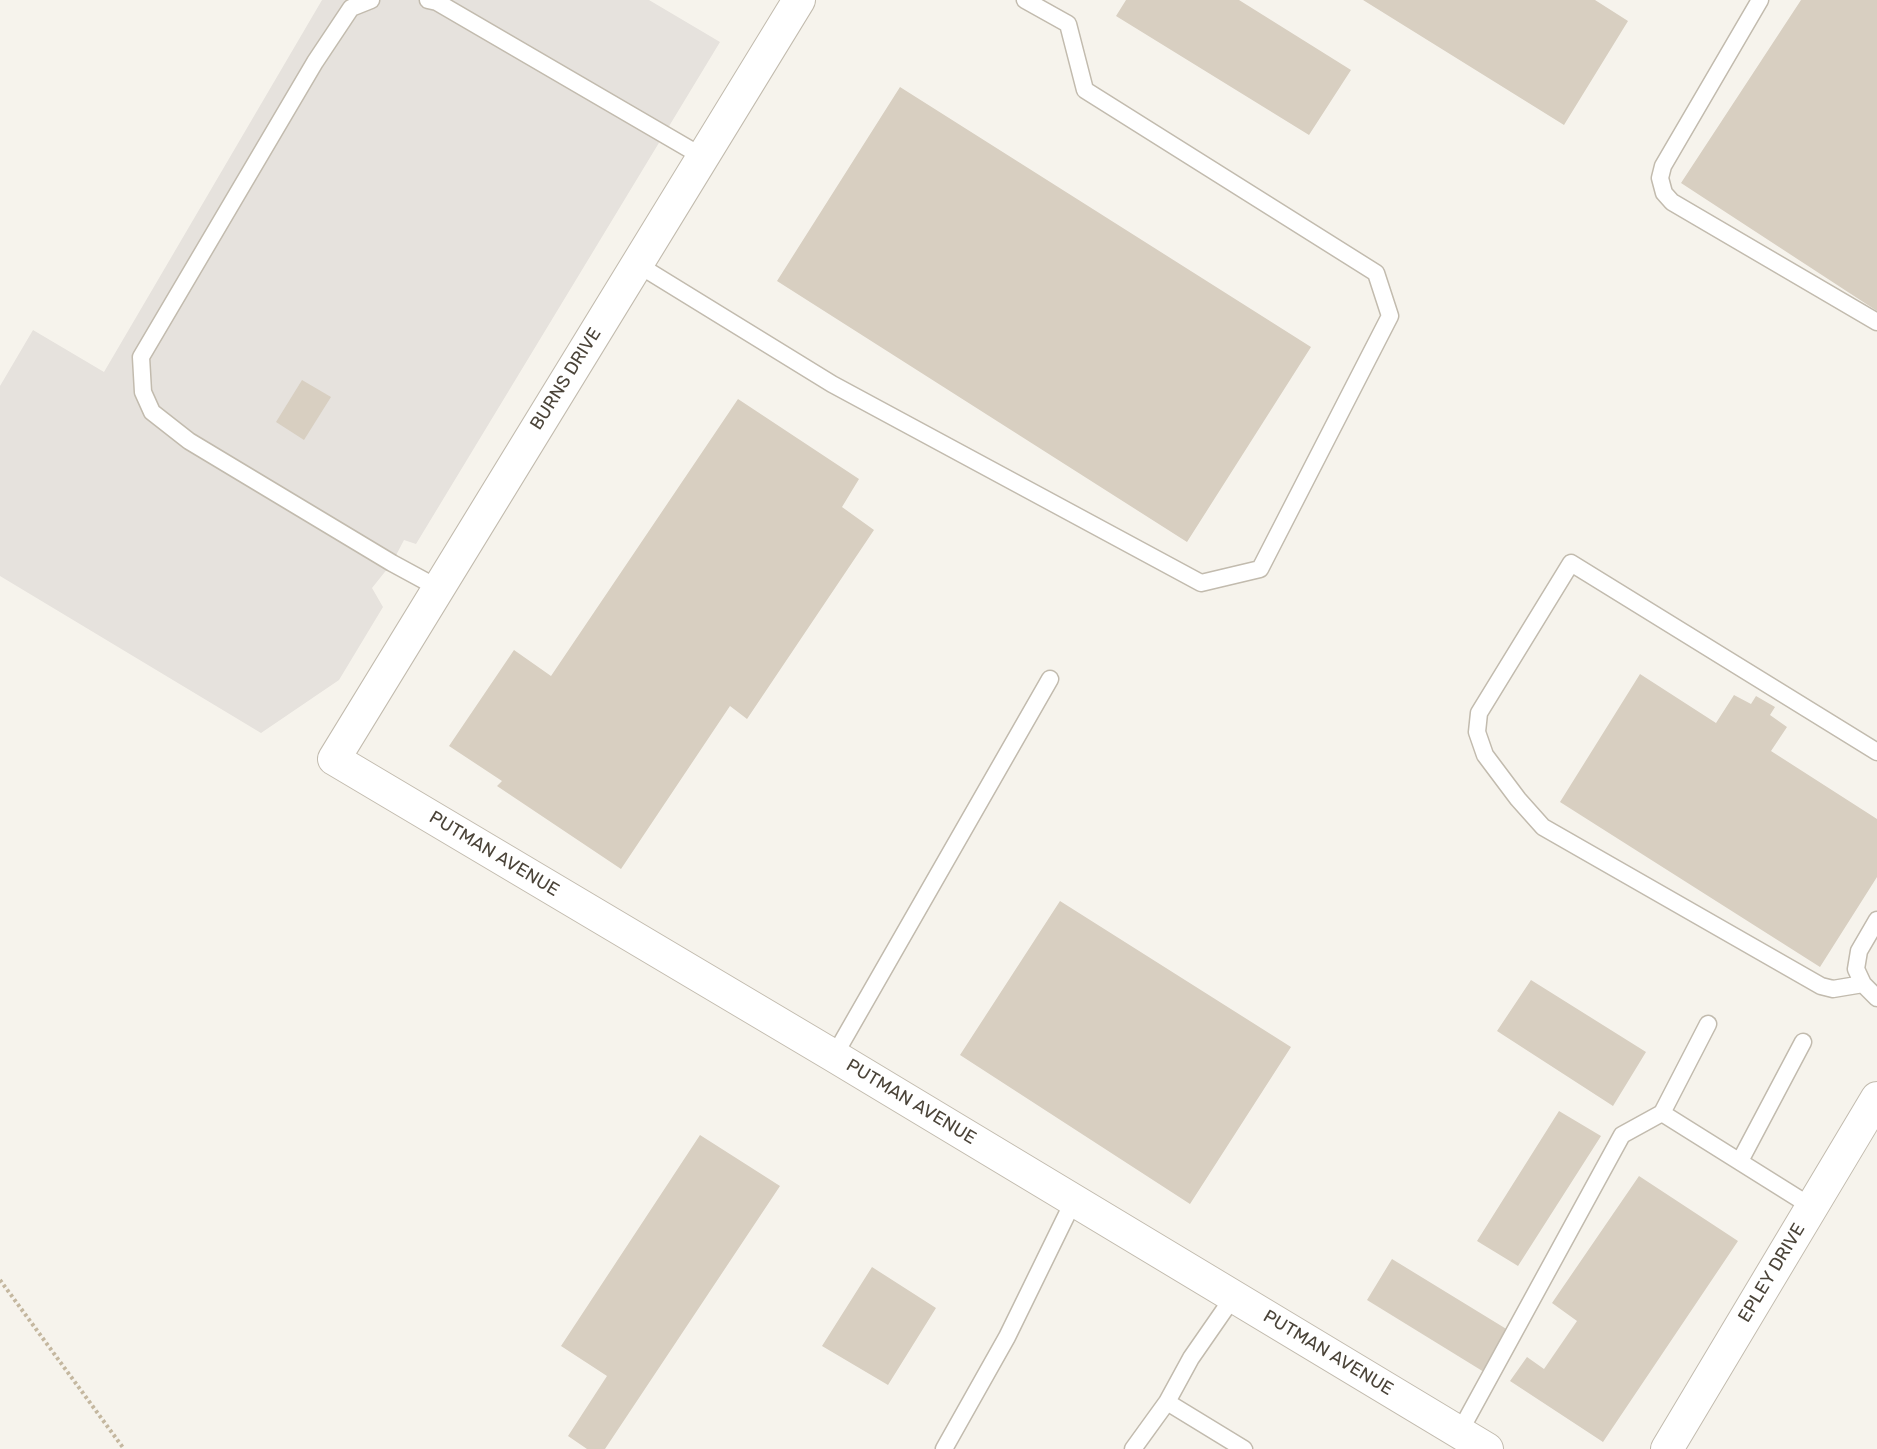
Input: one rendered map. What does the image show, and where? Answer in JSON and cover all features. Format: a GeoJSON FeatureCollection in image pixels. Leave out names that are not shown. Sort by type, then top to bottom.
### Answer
{"type":"FeatureCollection","features":[{"type":"Feature","properties":{"kind":"street","name":"BURNS DRIVE"},"geometry":{"type":"LineString","coordinates":[[334,759],[799,0]]}},
{"type":"Feature","properties":{"kind":"street","name":"PUTMAN AVENUE"},"geometry":{"type":"LineString","coordinates":[[334,759],[834,1056],[1487,1449]]}},
{"type":"Feature","properties":{"kind":"street","name":"EPLEY DRIVE"},"geometry":{"type":"LineString","coordinates":[[1667,1449],[1877,1098]]}},
{"type":"Feature","properties":{"kind":"lane"},"geometry":{"type":"LineString","coordinates":[[371,0],[351,8],[315,62],[141,357],[143,392],[152,412],[189,441],[392,563],[438,588]]}},
{"type":"Feature","properties":{"kind":"lane"},"geometry":{"type":"LineString","coordinates":[[428,0],[437,2],[703,158]]}},
{"type":"Feature","properties":{"kind":"lane"},"geometry":{"type":"LineString","coordinates":[[637,264],[832,384],[1201,583],[1260,569],[1390,316],[1376,273],[1085,90],[1068,24],[1025,0]]}},
{"type":"Feature","properties":{"kind":"lane"},"geometry":{"type":"LineString","coordinates":[[1761,0],[1663,166],[1660,178],[1664,193],[1672,202],[1877,322]]}},
{"type":"Feature","properties":{"kind":"lane"},"geometry":{"type":"LineString","coordinates":[[1863,984],[1833,989],[1821,986],[1543,827],[1518,800],[1485,755],[1477,732],[1479,713],[1571,563],[1877,752]]}},
{"type":"Feature","properties":{"kind":"lane"},"geometry":{"type":"LineString","coordinates":[[834,1056],[1050,679]]}},
{"type":"Feature","properties":{"kind":"lane"},"geometry":{"type":"LineString","coordinates":[[1877,920],[1858,951],[1856,969],[1863,984],[1877,998]]}},
{"type":"Feature","properties":{"kind":"lane"},"geometry":{"type":"LineString","coordinates":[[1459,1433],[1622,1135],[1662,1113],[1708,1024]]}},
{"type":"Feature","properties":{"kind":"lane"},"geometry":{"type":"LineString","coordinates":[[1740,1161],[1803,1042]]}},
{"type":"Feature","properties":{"kind":"lane"},"geometry":{"type":"LineString","coordinates":[[1662,1113],[1812,1207]]}},
{"type":"Feature","properties":{"kind":"lane"},"geometry":{"type":"LineString","coordinates":[[944,1449],[1008,1337],[1074,1200]]}},
{"type":"Feature","properties":{"kind":"lane"},"geometry":{"type":"LineString","coordinates":[[1133,1449],[1167,1402],[1191,1358],[1234,1296]]}},
{"type":"Feature","properties":{"kind":"lane"},"geometry":{"type":"LineString","coordinates":[[1167,1402],[1244,1449]]}},
{"type":"Feature","properties":{"kind":"path"},"geometry":{"type":"LineString","coordinates":[[0,1280],[124,1449]]}},
{"type":"Feature","properties":{"kind":"shaded area"},"geometry":{"type":"Polygon","coordinates":[[[322,0],[649,0],[720,42],[416,544],[404,540],[392,563],[372,588],[383,607],[339,680],[261,733],[0,576],[0,386],[33,330],[104,372],[322,0]]]}},
{"type":"Feature","properties":{"kind":"building"},"geometry":{"type":"Polygon","coordinates":[[[1126,0],[1239,0],[1351,70],[1309,135],[1116,16],[1126,0]]]}},
{"type":"Feature","properties":{"kind":"building"},"geometry":{"type":"Polygon","coordinates":[[[1363,0],[1595,0],[1628,21],[1564,125],[1363,0]]]}},
{"type":"Feature","properties":{"kind":"building"},"geometry":{"type":"Polygon","coordinates":[[[1801,0],[1877,0],[1877,311],[1681,183],[1801,0]]]}},
{"type":"Feature","properties":{"kind":"building"},"geometry":{"type":"Polygon","coordinates":[[[900,87],[1311,347],[1187,542],[777,281],[900,87]]]}},
{"type":"Feature","properties":{"kind":"building"},"geometry":{"type":"Polygon","coordinates":[[[302,380],[331,397],[304,440],[276,422],[302,380]]]}},
{"type":"Feature","properties":{"kind":"building"},"geometry":{"type":"Polygon","coordinates":[[[738,399],[859,479],[842,507],[874,530],[747,719],[730,706],[621,869],[497,786],[502,781],[449,746],[514,650],[551,676],[738,399]]]}},
{"type":"Feature","properties":{"kind":"building"},"geometry":{"type":"Polygon","coordinates":[[[1640,674],[1716,723],[1734,695],[1751,704],[1756,696],[1775,707],[1770,715],[1787,727],[1771,751],[1877,819],[1877,877],[1820,967],[1560,802],[1640,674]]]}},
{"type":"Feature","properties":{"kind":"building"},"geometry":{"type":"Polygon","coordinates":[[[1060,901],[1291,1047],[1190,1204],[960,1055],[1060,901]]]}},
{"type":"Feature","properties":{"kind":"building"},"geometry":{"type":"Polygon","coordinates":[[[1531,980],[1646,1052],[1613,1106],[1497,1031],[1531,980]]]}},
{"type":"Feature","properties":{"kind":"building"},"geometry":{"type":"Polygon","coordinates":[[[1559,1111],[1601,1136],[1518,1266],[1477,1241],[1559,1111]]]}},
{"type":"Feature","properties":{"kind":"building"},"geometry":{"type":"Polygon","coordinates":[[[700,1135],[780,1186],[605,1449],[587,1449],[568,1436],[607,1376],[561,1346],[700,1135]]]}},
{"type":"Feature","properties":{"kind":"building"},"geometry":{"type":"Polygon","coordinates":[[[1639,1176],[1738,1241],[1603,1442],[1510,1381],[1527,1357],[1544,1369],[1577,1321],[1552,1303],[1639,1176]]]}},
{"type":"Feature","properties":{"kind":"building"},"geometry":{"type":"Polygon","coordinates":[[[1392,1259],[1508,1330],[1484,1372],[1367,1300],[1392,1259]]]}},
{"type":"Feature","properties":{"kind":"building"},"geometry":{"type":"Polygon","coordinates":[[[872,1267],[936,1308],[888,1385],[822,1346],[872,1267]]]}}]}
